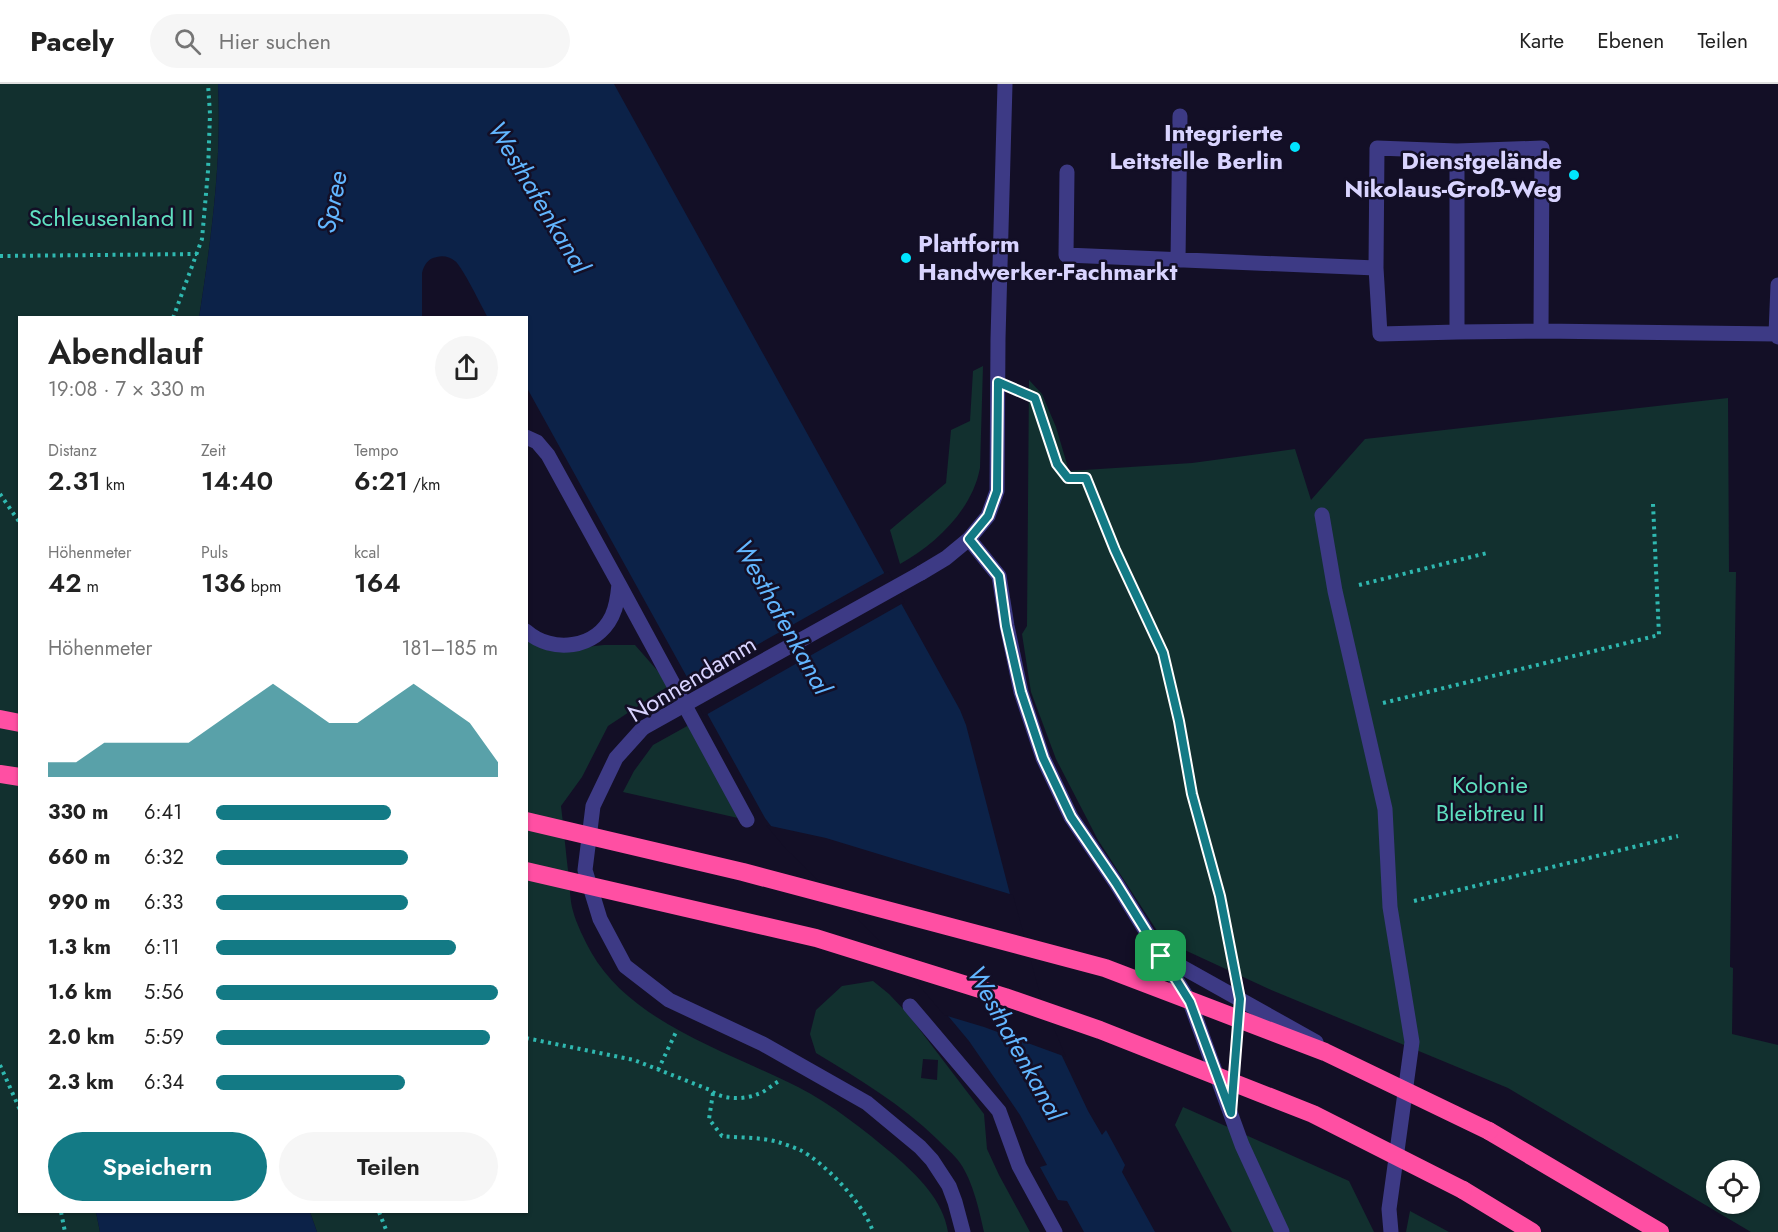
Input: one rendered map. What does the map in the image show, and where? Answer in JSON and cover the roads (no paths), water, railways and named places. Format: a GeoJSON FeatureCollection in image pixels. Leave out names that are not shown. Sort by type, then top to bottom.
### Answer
{"type":"FeatureCollection","features":[{"type":"Feature","properties":{"kind":"highway"},"geometry":{"type":"LineString","coordinates":[[0,719],[18,723]]}},
{"type":"Feature","properties":{"kind":"highway"},"geometry":{"type":"LineString","coordinates":[[0,774],[18,777]]}},
{"type":"Feature","properties":{"kind":"highway"},"geometry":{"type":"LineString","coordinates":[[528,821],[743,872],[1105,968],[1325,1053],[1489,1131],[1660,1232]]}},
{"type":"Feature","properties":{"kind":"highway"},"geometry":{"type":"LineString","coordinates":[[528,870],[816,938],[1005,997],[1100,1030],[1313,1114],[1464,1190],[1532,1232]]}},
{"type":"Feature","properties":{"kind":"street","name":"Nonnendamm"},"geometry":{"type":"LineString","coordinates":[[963,1232],[956,1202],[949,1186],[932,1160],[920,1147],[867,1103],[763,1044],[669,1000],[625,966],[600,919],[585,870],[593,806],[616,758],[643,728],[921,573],[969,539],[988,516],[997,491],[1005,84]]}},
{"type":"Feature","properties":{"kind":"street"},"geometry":{"type":"LineString","coordinates":[[1178,260],[1180,116]]}},
{"type":"Feature","properties":{"kind":"street"},"geometry":{"type":"LineString","coordinates":[[1541,331],[1542,148],[1457,151],[1377,148],[1376,268],[1380,334],[1541,331],[1777,335],[1778,285]]}},
{"type":"Feature","properties":{"kind":"street"},"geometry":{"type":"LineString","coordinates":[[1457,151],[1457,332]]}},
{"type":"Feature","properties":{"kind":"street"},"geometry":{"type":"LineString","coordinates":[[1067,172],[1066,255],[1376,268]]}},
{"type":"Feature","properties":{"kind":"street"},"geometry":{"type":"LineString","coordinates":[[528,437],[537,442],[548,454],[747,820]]}},
{"type":"Feature","properties":{"kind":"street"},"geometry":{"type":"LineString","coordinates":[[1322,515],[1335,591],[1385,808],[1390,907],[1412,1042],[1389,1209],[1391,1232]]}},
{"type":"Feature","properties":{"kind":"street"},"geometry":{"type":"LineString","coordinates":[[969,539],[999,576],[1006,626],[1021,692],[1043,758],[1071,817],[1116,883],[1190,1002],[1242,1145],[1282,1232]]}},
{"type":"Feature","properties":{"kind":"street"},"geometry":{"type":"LineString","coordinates":[[528,632],[551,644],[569,645],[589,640],[601,631],[611,618],[619,584]]}},
{"type":"Feature","properties":{"kind":"street"},"geometry":{"type":"LineString","coordinates":[[1161,956],[1406,1093]]}},
{"type":"Feature","properties":{"kind":"street"},"geometry":{"type":"LineString","coordinates":[[910,1006],[999,1111],[1019,1166],[1056,1232]]}},
{"type":"Feature","properties":{"kind":"water"},"geometry":{"type":"Polygon","coordinates":[[[218,84],[614,84],[960,710],[966,725],[1031,975],[1053,1037],[1088,1111],[1102,1135],[1106,1130],[1125,1165],[1122,1172],[1155,1232],[1084,1232],[1067,1201],[1058,1200],[1040,1167],[1047,1165],[1020,1115],[969,1041],[894,951],[774,830],[765,818],[528,390],[528,316],[487,316],[458,264],[451,258],[442,256],[429,260],[422,273],[422,316],[199,316],[217,172],[218,84]]]}},
{"type":"Feature","properties":{"kind":"water"},"geometry":{"type":"Polygon","coordinates":[[[96,1213],[310,1213],[317,1232],[100,1232],[96,1213]]]}},
{"type":"Feature","properties":{"kind":"place","name":"Integrierte Leitstelle Berlin"},"geometry":{"type":"Point","coordinates":[1295,147]}},
{"type":"Feature","properties":{"kind":"place","name":"Dienstgelände Nikolaus-Groß-Weg"},"geometry":{"type":"Point","coordinates":[1574,175]}},
{"type":"Feature","properties":{"kind":"place","name":"Plattform Handwerker-Fachmarkt"},"geometry":{"type":"Point","coordinates":[906,258]}},
{"type":"Feature","properties":{"kind":"water label","name":"Westhafenkanal"},"geometry":{"type":"Point","coordinates":[539,197]}},
{"type":"Feature","properties":{"kind":"water label","name":"Spree"},"geometry":{"type":"Point","coordinates":[332,202]}},
{"type":"Feature","properties":{"kind":"water label","name":"Westhafenkanal"},"geometry":{"type":"Point","coordinates":[783,617]}},
{"type":"Feature","properties":{"kind":"water label","name":"Westhafenkanal"},"geometry":{"type":"Point","coordinates":[1016,1043]}},
{"type":"Feature","properties":{"kind":"park label","name":"Schleusenland II"},"geometry":{"type":"Point","coordinates":[111,218]}},
{"type":"Feature","properties":{"kind":"park label","name":"Kolonie Bleibtreu II"},"geometry":{"type":"Point","coordinates":[1490,799]}}]}
